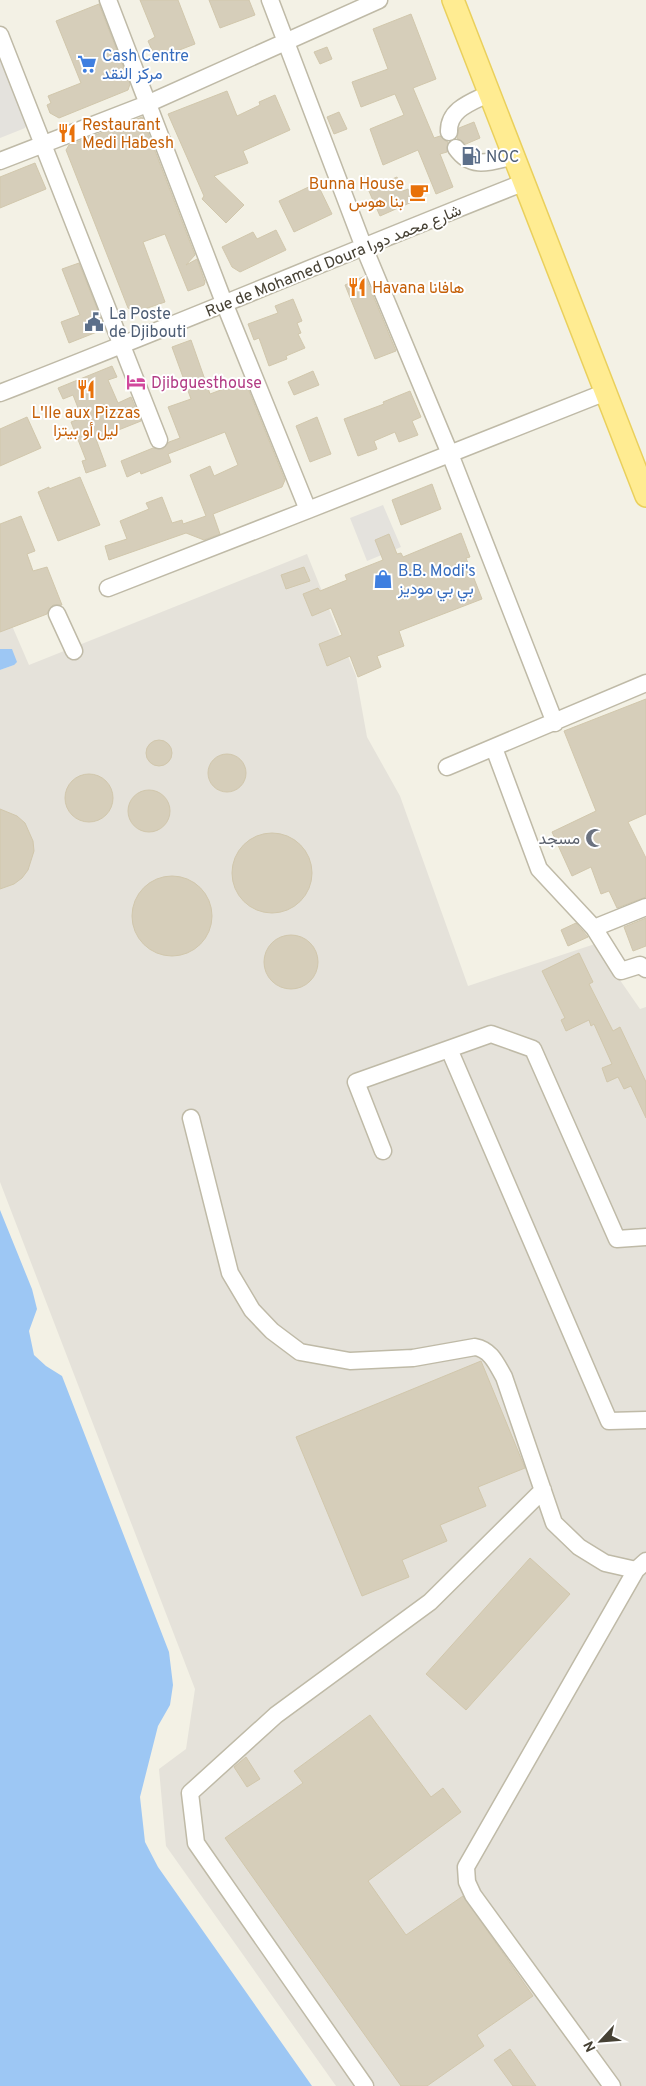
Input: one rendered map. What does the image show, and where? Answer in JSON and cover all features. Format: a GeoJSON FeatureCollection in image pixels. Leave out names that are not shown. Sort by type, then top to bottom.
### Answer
{"type":"FeatureCollection","features":[{"type":"Feature","properties":{"kind":"main road"},"geometry":{"type":"LineString","coordinates":[[453,0],[526,182],[646,496]]}},
{"type":"Feature","properties":{"kind":"main road"},"geometry":{"type":"LineString","coordinates":[[626,444],[646,462]]}},
{"type":"Feature","properties":{"kind":"street"},"geometry":{"type":"LineString","coordinates":[[108,0],[224,305],[308,510]]}},
{"type":"Feature","properties":{"kind":"street"},"geometry":{"type":"LineString","coordinates":[[270,0],[363,245],[450,454],[554,723]]}},
{"type":"Feature","properties":{"kind":"street"},"geometry":{"type":"LineString","coordinates":[[0,161],[146,104],[379,0]]}},
{"type":"Feature","properties":{"kind":"street"},"geometry":{"type":"LineString","coordinates":[[1,42],[44,143],[159,440]]}},
{"type":"Feature","properties":{"kind":"street"},"geometry":{"type":"LineString","coordinates":[[449,132],[449,123],[455,111],[490,92]]}},
{"type":"Feature","properties":{"kind":"street"},"geometry":{"type":"LineString","coordinates":[[456,148],[462,156],[478,164],[515,156]]}},
{"type":"Feature","properties":{"kind":"street","name":"Rue de Mohamed Doura شارع محمد دورا"},"geometry":{"type":"LineString","coordinates":[[0,393],[224,305],[363,245],[526,182]]}},
{"type":"Feature","properties":{"kind":"street"},"geometry":{"type":"LineString","coordinates":[[108,588],[606,392]]}},
{"type":"Feature","properties":{"kind":"street"},"geometry":{"type":"LineString","coordinates":[[58,614],[74,651]]}},
{"type":"Feature","properties":{"kind":"street"},"geometry":{"type":"LineString","coordinates":[[447,767],[646,683]]}},
{"type":"Feature","properties":{"kind":"street"},"geometry":{"type":"LineString","coordinates":[[494,748],[539,869],[594,928],[621,971],[640,965],[646,969]]}},
{"type":"Feature","properties":{"kind":"street"},"geometry":{"type":"LineString","coordinates":[[594,928],[646,907]]}},
{"type":"Feature","properties":{"kind":"street"},"geometry":{"type":"LineString","coordinates":[[383,1151],[356,1082],[491,1034],[532,1049],[617,1239],[646,1238]]}},
{"type":"Feature","properties":{"kind":"street"},"geometry":{"type":"LineString","coordinates":[[449,1049],[609,1421],[646,1420]]}},
{"type":"Feature","properties":{"kind":"street"},"geometry":{"type":"LineString","coordinates":[[191,1118],[230,1273],[252,1310],[272,1331],[300,1352],[350,1361],[413,1358],[474,1347],[483,1349],[492,1356],[504,1376],[554,1523],[579,1548],[605,1563],[641,1565],[466,1867],[467,1882],[473,1894],[612,2086]]}},
{"type":"Feature","properties":{"kind":"street"},"geometry":{"type":"LineString","coordinates":[[365,2086],[196,1843],[190,1793],[276,1715],[430,1602],[543,1490]]}},
{"type":"Feature","properties":{"kind":"shaded area"},"geometry":{"type":"Polygon","coordinates":[[[0,46],[30,118],[25,128],[0,138],[0,46]]]}},
{"type":"Feature","properties":{"kind":"shaded area"},"geometry":{"type":"Polygon","coordinates":[[[383,505],[401,547],[367,561],[350,518],[383,505]]]}},
{"type":"Feature","properties":{"kind":"shaded area"},"geometry":{"type":"Polygon","coordinates":[[[307,554],[356,676],[367,737],[400,796],[468,986],[595,944],[640,1009],[646,1007],[646,2086],[336,2086],[166,1846],[159,1769],[186,1749],[195,1689],[0,1182],[0,670],[14,665],[6,649],[0,649],[0,598],[29,665],[307,554]]]}},
{"type":"Feature","properties":{"kind":"water"},"geometry":{"type":"Polygon","coordinates":[[[0,649],[12,649],[17,662],[0,670],[0,649]]]}},
{"type":"Feature","properties":{"kind":"water"},"geometry":{"type":"Polygon","coordinates":[[[0,1210],[32,1289],[37,1309],[29,1331],[34,1355],[46,1366],[62,1376],[169,1652],[173,1685],[170,1705],[158,1726],[140,1797],[145,1842],[158,1867],[312,2086],[0,2086],[0,1210]]]}},
{"type":"Feature","properties":{"kind":"building"},"geometry":{"type":"Polygon","coordinates":[[[140,0],[178,0],[195,44],[156,59],[148,41],[155,37],[140,0]]]}},
{"type":"Feature","properties":{"kind":"building"},"geometry":{"type":"Polygon","coordinates":[[[209,0],[249,0],[255,15],[220,28],[209,0]]]}},
{"type":"Feature","properties":{"kind":"building"},"geometry":{"type":"Polygon","coordinates":[[[99,4],[130,84],[128,90],[59,118],[50,113],[47,105],[51,103],[48,96],[81,83],[56,21],[99,4]]]}},
{"type":"Feature","properties":{"kind":"building"},"geometry":{"type":"Polygon","coordinates":[[[411,14],[436,79],[413,88],[434,138],[440,136],[448,142],[447,152],[440,154],[453,187],[436,194],[418,150],[383,165],[370,129],[404,115],[395,94],[361,107],[352,82],[388,69],[373,29],[411,14]]]}},
{"type":"Feature","properties":{"kind":"building"},"geometry":{"type":"Polygon","coordinates":[[[327,47],[332,59],[320,64],[314,52],[327,47]]]}},
{"type":"Feature","properties":{"kind":"building"},"geometry":{"type":"Polygon","coordinates":[[[227,91],[237,116],[260,105],[259,102],[275,95],[290,130],[243,151],[248,163],[214,176],[244,205],[226,223],[202,199],[204,196],[168,114],[227,91]]]}},
{"type":"Feature","properties":{"kind":"building"},"geometry":{"type":"Polygon","coordinates":[[[339,112],[347,129],[334,134],[327,117],[339,112]]]}},
{"type":"Feature","properties":{"kind":"building"},"geometry":{"type":"Polygon","coordinates":[[[142,117],[195,255],[186,265],[197,259],[205,282],[204,285],[188,291],[165,234],[143,242],[165,302],[136,312],[128,308],[66,150],[69,145],[142,117]]]}},
{"type":"Feature","properties":{"kind":"building"},"geometry":{"type":"Polygon","coordinates":[[[474,122],[480,138],[466,144],[457,138],[459,128],[474,122]]]}},
{"type":"Feature","properties":{"kind":"building"},"geometry":{"type":"Polygon","coordinates":[[[35,163],[46,189],[0,208],[0,177],[35,163]]]}},
{"type":"Feature","properties":{"kind":"building"},"geometry":{"type":"Polygon","coordinates":[[[397,177],[403,191],[408,189],[414,201],[380,216],[368,189],[397,177]]]}},
{"type":"Feature","properties":{"kind":"building"},"geometry":{"type":"Polygon","coordinates":[[[317,183],[332,214],[294,232],[279,201],[317,183]]]}},
{"type":"Feature","properties":{"kind":"building"},"geometry":{"type":"Polygon","coordinates":[[[276,230],[286,250],[240,272],[232,267],[222,247],[253,232],[257,239],[276,230]]]}},
{"type":"Feature","properties":{"kind":"building"},"geometry":{"type":"Polygon","coordinates":[[[79,263],[104,326],[102,330],[69,343],[61,322],[80,315],[62,269],[79,263]]]}},
{"type":"Feature","properties":{"kind":"building"},"geometry":{"type":"Polygon","coordinates":[[[365,276],[396,351],[375,359],[345,285],[365,276]]]}},
{"type":"Feature","properties":{"kind":"building"},"geometry":{"type":"Polygon","coordinates":[[[293,299],[302,321],[297,323],[301,333],[298,334],[305,348],[286,356],[287,359],[269,366],[259,338],[254,340],[248,324],[278,313],[275,306],[293,299]]]}},
{"type":"Feature","properties":{"kind":"building"},"geometry":{"type":"Polygon","coordinates":[[[191,340],[210,394],[245,381],[285,480],[282,487],[213,514],[220,534],[204,540],[186,533],[109,560],[105,546],[127,539],[120,521],[149,509],[146,503],[162,497],[172,523],[182,520],[183,524],[206,516],[190,475],[210,466],[214,476],[238,465],[225,432],[168,454],[171,462],[141,474],[140,471],[127,477],[121,461],[153,448],[163,449],[169,442],[180,438],[168,407],[191,399],[172,347],[191,340]]]}},
{"type":"Feature","properties":{"kind":"building"},"geometry":{"type":"Polygon","coordinates":[[[112,366],[117,377],[108,380],[118,403],[131,397],[141,421],[96,439],[106,466],[86,473],[82,461],[86,460],[71,422],[82,418],[73,395],[63,399],[58,388],[112,366]]]}},
{"type":"Feature","properties":{"kind":"building"},"geometry":{"type":"Polygon","coordinates":[[[313,371],[319,385],[294,395],[288,382],[313,371]]]}},
{"type":"Feature","properties":{"kind":"building"},"geometry":{"type":"Polygon","coordinates":[[[410,391],[421,417],[412,421],[418,435],[399,442],[395,432],[374,441],[377,449],[358,456],[344,419],[384,404],[383,402],[410,391]]]}},
{"type":"Feature","properties":{"kind":"building"},"geometry":{"type":"Polygon","coordinates":[[[27,417],[41,448],[0,466],[0,429],[27,417]]]}},
{"type":"Feature","properties":{"kind":"building"},"geometry":{"type":"Polygon","coordinates":[[[317,417],[331,454],[310,462],[296,426],[317,417]]]}},
{"type":"Feature","properties":{"kind":"building"},"geometry":{"type":"Polygon","coordinates":[[[80,477],[100,525],[58,541],[38,492],[80,477]]]}},
{"type":"Feature","properties":{"kind":"building"},"geometry":{"type":"Polygon","coordinates":[[[432,484],[441,509],[401,525],[392,500],[432,484]]]}},
{"type":"Feature","properties":{"kind":"building"},"geometry":{"type":"Polygon","coordinates":[[[21,516],[35,551],[27,554],[33,571],[47,567],[62,605],[53,605],[47,614],[0,632],[0,524],[21,516]]]}},
{"type":"Feature","properties":{"kind":"building"},"geometry":{"type":"Polygon","coordinates":[[[461,533],[470,557],[466,558],[482,599],[399,631],[404,646],[377,656],[381,667],[358,677],[350,656],[327,666],[319,644],[342,635],[331,608],[312,616],[303,594],[318,588],[320,591],[347,580],[345,575],[383,560],[375,540],[389,534],[397,554],[401,553],[403,557],[461,533]]]}},
{"type":"Feature","properties":{"kind":"building"},"geometry":{"type":"Polygon","coordinates":[[[304,567],[310,581],[286,589],[281,575],[304,567]]]}},
{"type":"Feature","properties":{"kind":"building"},"geometry":{"type":"Polygon","coordinates":[[[646,699],[646,814],[628,822],[646,858],[646,897],[617,908],[609,891],[601,894],[591,867],[572,876],[552,832],[596,811],[564,731],[646,699]]]}},
{"type":"Feature","properties":{"kind":"building"},"geometry":{"type":"Polygon","coordinates":[[[159,740],[168,744],[172,753],[168,762],[159,766],[150,762],[146,753],[150,744],[159,740]]]}},
{"type":"Feature","properties":{"kind":"building"},"geometry":{"type":"Polygon","coordinates":[[[227,754],[240,760],[246,773],[240,786],[227,792],[214,786],[208,773],[214,760],[227,754]]]}},
{"type":"Feature","properties":{"kind":"building"},"geometry":{"type":"Polygon","coordinates":[[[89,774],[98,776],[106,781],[111,789],[113,798],[111,807],[106,815],[98,820],[89,822],[80,820],[72,815],[67,807],[65,798],[67,789],[72,781],[80,776],[89,774]]]}},
{"type":"Feature","properties":{"kind":"building"},"geometry":{"type":"Polygon","coordinates":[[[153,790],[161,793],[167,799],[170,811],[167,823],[161,829],[145,832],[137,829],[131,823],[128,807],[131,799],[137,793],[153,790]]]}},
{"type":"Feature","properties":{"kind":"building"},"geometry":{"type":"Polygon","coordinates":[[[0,809],[17,816],[25,823],[33,841],[34,851],[28,870],[22,878],[14,884],[0,889],[0,809]]]}},
{"type":"Feature","properties":{"kind":"building"},"geometry":{"type":"Polygon","coordinates":[[[272,833],[287,836],[300,845],[309,858],[312,873],[309,888],[300,901],[287,910],[272,913],[257,910],[244,901],[235,888],[232,873],[235,858],[244,845],[257,836],[272,833]]]}},
{"type":"Feature","properties":{"kind":"building"},"geometry":{"type":"Polygon","coordinates":[[[172,876],[187,879],[200,888],[209,901],[212,916],[209,931],[200,944],[187,953],[172,956],[157,953],[144,944],[135,931],[132,916],[135,901],[144,888],[157,879],[172,876]]]}},
{"type":"Feature","properties":{"kind":"building"},"geometry":{"type":"Polygon","coordinates":[[[646,918],[646,946],[633,951],[624,927],[646,918]]]}},
{"type":"Feature","properties":{"kind":"building"},"geometry":{"type":"Polygon","coordinates":[[[576,923],[588,937],[568,946],[561,930],[576,923]]]}},
{"type":"Feature","properties":{"kind":"building"},"geometry":{"type":"Polygon","coordinates":[[[291,935],[301,937],[310,943],[316,952],[318,962],[316,972],[310,981],[301,987],[291,989],[281,987],[272,981],[266,972],[264,962],[266,952],[272,943],[281,937],[291,935]]]}},
{"type":"Feature","properties":{"kind":"building"},"geometry":{"type":"Polygon","coordinates":[[[579,953],[593,982],[589,984],[613,1031],[620,1027],[646,1082],[646,1118],[631,1086],[624,1089],[618,1077],[607,1082],[602,1068],[612,1064],[594,1024],[591,1026],[589,1020],[566,1031],[561,1020],[565,1018],[542,971],[579,953]]]}},
{"type":"Feature","properties":{"kind":"building"},"geometry":{"type":"Polygon","coordinates":[[[481,1361],[525,1468],[478,1487],[486,1506],[440,1525],[447,1541],[402,1560],[409,1577],[362,1596],[296,1437],[481,1361]]]}},
{"type":"Feature","properties":{"kind":"building"},"geometry":{"type":"Polygon","coordinates":[[[530,1558],[570,1594],[466,1710],[426,1674],[530,1558]]]}},
{"type":"Feature","properties":{"kind":"building"},"geometry":{"type":"Polygon","coordinates":[[[370,1715],[431,1797],[443,1788],[461,1812],[368,1881],[406,1935],[463,1896],[533,1996],[477,2035],[484,2046],[427,2086],[401,2086],[225,1838],[303,1783],[294,1771],[370,1715]]]}},
{"type":"Feature","properties":{"kind":"building"},"geometry":{"type":"Polygon","coordinates":[[[246,1757],[260,1779],[247,1787],[234,1767],[246,1757]]]}},
{"type":"Feature","properties":{"kind":"building"},"geometry":{"type":"Polygon","coordinates":[[[510,2049],[536,2086],[513,2086],[494,2060],[510,2049]]]}},
{"type":"Feature","properties":{"kind":"place","name":"Cash Centre مركز النقد"},"geometry":{"type":"Point","coordinates":[87,64]}},
{"type":"Feature","properties":{"kind":"place","name":"Restaurant Medi Habesh"},"geometry":{"type":"Point","coordinates":[67,133]}},
{"type":"Feature","properties":{"kind":"place","name":"NOC"},"geometry":{"type":"Point","coordinates":[471,156]}},
{"type":"Feature","properties":{"kind":"place","name":"Bunna House بنا هوس"},"geometry":{"type":"Point","coordinates":[419,192]}},
{"type":"Feature","properties":{"kind":"place","name":"Havana هافانا"},"geometry":{"type":"Point","coordinates":[357,287]}},
{"type":"Feature","properties":{"kind":"place","name":"La Poste de Djibouti"},"geometry":{"type":"Point","coordinates":[94,322]}},
{"type":"Feature","properties":{"kind":"place","name":"Djibguesthouse"},"geometry":{"type":"Point","coordinates":[136,382]}},
{"type":"Feature","properties":{"kind":"place","name":"L'Ile aux Pizzas ليل أو بيتزا"},"geometry":{"type":"Point","coordinates":[86,389]}},
{"type":"Feature","properties":{"kind":"place","name":"B.B. Modi's بي بي موديز"},"geometry":{"type":"Point","coordinates":[383,579]}},
{"type":"Feature","properties":{"kind":"place","name":"مسجد"},"geometry":{"type":"Point","coordinates":[595,838]}}]}
